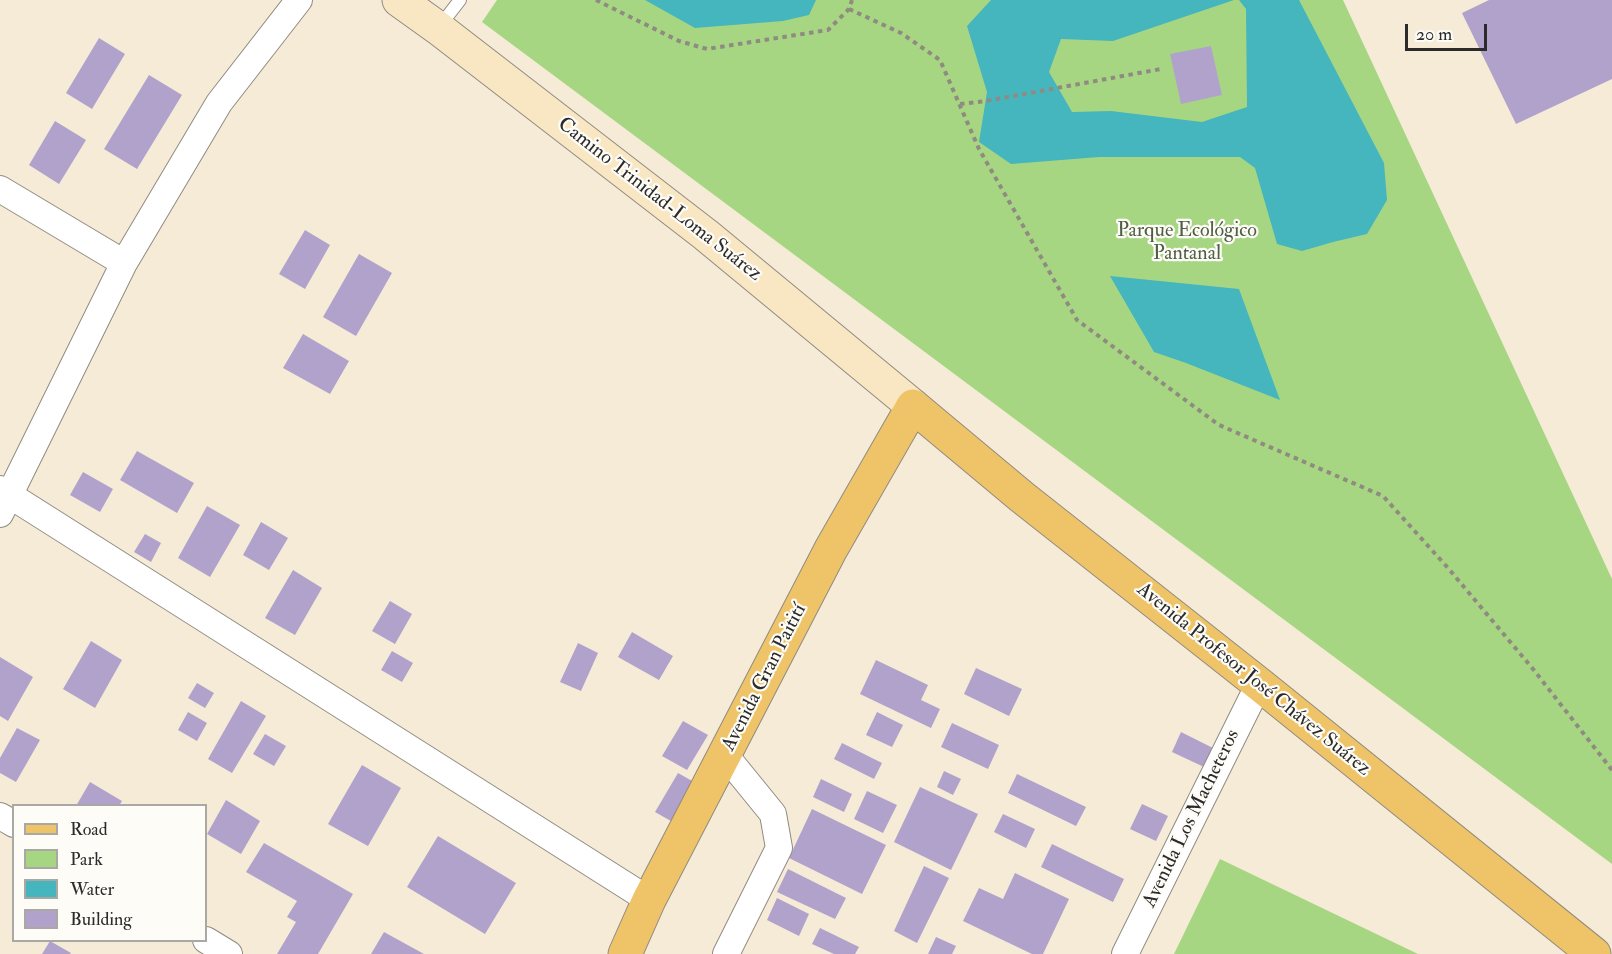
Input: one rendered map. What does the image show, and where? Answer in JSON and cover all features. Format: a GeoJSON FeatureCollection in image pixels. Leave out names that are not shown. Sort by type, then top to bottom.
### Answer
{"type":"FeatureCollection","features":[{"type":"Feature","properties":{"kind":"main road","name":"Avenida Profesor José Chávez Suárez"},"geometry":{"type":"LineString","coordinates":[[913,406],[1022,497],[1259,684],[1594,954]]}},
{"type":"Feature","properties":{"kind":"main road","name":"Avenida Gran Paitití"},"geometry":{"type":"LineString","coordinates":[[625,954],[649,900],[831,549],[913,406]]}},
{"type":"Feature","properties":{"kind":"street"},"geometry":{"type":"LineString","coordinates":[[299,0],[219,104],[124,263],[3,499],[649,900]]}},
{"type":"Feature","properties":{"kind":"street","name":"Camino Trinidad-Loma Suárez"},"geometry":{"type":"LineString","coordinates":[[399,0],[706,235],[913,406]]}},
{"type":"Feature","properties":{"kind":"street"},"geometry":{"type":"LineString","coordinates":[[0,189],[124,263]]}},
{"type":"Feature","properties":{"kind":"street","name":"Avenida Los Macheteros"},"geometry":{"type":"LineString","coordinates":[[1125,954],[1259,684]]}},
{"type":"Feature","properties":{"kind":"street"},"geometry":{"type":"LineString","coordinates":[[725,755],[773,814],[779,848],[726,954]]}},
{"type":"Feature","properties":{"kind":"street"},"geometry":{"type":"LineString","coordinates":[[207,941],[229,954]]}},
{"type":"Feature","properties":{"kind":"lane"},"geometry":{"type":"LineString","coordinates":[[438,28],[460,0]]}},
{"type":"Feature","properties":{"kind":"path"},"geometry":{"type":"LineString","coordinates":[[596,0],[679,41],[707,49],[828,30],[849,9],[852,0]]}},
{"type":"Feature","properties":{"kind":"path"},"geometry":{"type":"LineString","coordinates":[[849,9],[901,33],[940,60],[979,149],[1077,320],[1219,425],[1383,496],[1448,568],[1533,669],[1612,770]]}},
{"type":"Feature","properties":{"kind":"path"},"geometry":{"type":"LineString","coordinates":[[960,104],[1161,69]]}},
{"type":"Feature","properties":{"kind":"green space","name":"Parque Ecológico Pantanal"},"geometry":{"type":"Polygon","coordinates":[[[497,0],[1343,0],[1612,579],[1612,864],[482,22],[497,0]]]}},
{"type":"Feature","properties":{"kind":"green space"},"geometry":{"type":"Polygon","coordinates":[[[1220,859],[1418,954],[1174,954],[1220,859]]]}},
{"type":"Feature","properties":{"kind":"water"},"geometry":{"type":"Polygon","coordinates":[[[645,0],[816,0],[809,15],[783,21],[695,28],[645,0]]]}},
{"type":"Feature","properties":{"kind":"water"},"geometry":{"type":"Polygon","coordinates":[[[991,0],[1234,0],[1113,41],[1061,39],[1049,72],[1072,112],[1111,111],[1202,122],[1247,107],[1246,9],[1239,0],[1299,0],[1384,163],[1387,200],[1367,234],[1302,251],[1277,244],[1255,168],[1240,157],[1099,157],[1011,164],[979,142],[987,92],[967,26],[991,0]]]}},
{"type":"Feature","properties":{"kind":"water"},"geometry":{"type":"Polygon","coordinates":[[[1110,276],[1239,289],[1280,400],[1154,352],[1110,276]]]}},
{"type":"Feature","properties":{"kind":"building"},"geometry":{"type":"Polygon","coordinates":[[[1489,0],[1612,0],[1612,79],[1516,124],[1462,13],[1489,0]]]}},
{"type":"Feature","properties":{"kind":"building"},"geometry":{"type":"Polygon","coordinates":[[[99,38],[125,54],[92,109],[66,93],[99,38]]]}},
{"type":"Feature","properties":{"kind":"building"},"geometry":{"type":"Polygon","coordinates":[[[1211,46],[1222,95],[1181,104],[1170,54],[1211,46]]]}},
{"type":"Feature","properties":{"kind":"building"},"geometry":{"type":"Polygon","coordinates":[[[149,75],[182,95],[137,169],[104,149],[149,75]]]}},
{"type":"Feature","properties":{"kind":"building"},"geometry":{"type":"Polygon","coordinates":[[[55,121],[86,140],[59,184],[29,165],[55,121]]]}},
{"type":"Feature","properties":{"kind":"building"},"geometry":{"type":"Polygon","coordinates":[[[305,230],[330,245],[305,289],[279,274],[305,230]]]}},
{"type":"Feature","properties":{"kind":"building"},"geometry":{"type":"Polygon","coordinates":[[[359,254],[392,273],[356,336],[323,317],[359,254]]]}},
{"type":"Feature","properties":{"kind":"building"},"geometry":{"type":"Polygon","coordinates":[[[303,334],[349,361],[330,394],[283,368],[303,334]]]}},
{"type":"Feature","properties":{"kind":"building"},"geometry":{"type":"Polygon","coordinates":[[[137,451],[194,483],[177,513],[120,480],[137,451]]]}},
{"type":"Feature","properties":{"kind":"building"},"geometry":{"type":"Polygon","coordinates":[[[83,472],[113,489],[100,512],[70,495],[83,472]]]}},
{"type":"Feature","properties":{"kind":"building"},"geometry":{"type":"Polygon","coordinates":[[[207,506],[240,525],[210,577],[178,558],[207,506]]]}},
{"type":"Feature","properties":{"kind":"building"},"geometry":{"type":"Polygon","coordinates":[[[261,522],[288,538],[269,570],[243,555],[261,522]]]}},
{"type":"Feature","properties":{"kind":"building"},"geometry":{"type":"Polygon","coordinates":[[[145,534],[161,543],[151,562],[134,552],[145,534]]]}},
{"type":"Feature","properties":{"kind":"building"},"geometry":{"type":"Polygon","coordinates":[[[293,570],[322,588],[295,635],[265,618],[293,570]]]}},
{"type":"Feature","properties":{"kind":"building"},"geometry":{"type":"Polygon","coordinates":[[[390,601],[412,614],[395,644],[372,631],[390,601]]]}},
{"type":"Feature","properties":{"kind":"building"},"geometry":{"type":"Polygon","coordinates":[[[632,632],[673,656],[659,680],[618,657],[632,632]]]}},
{"type":"Feature","properties":{"kind":"building"},"geometry":{"type":"Polygon","coordinates":[[[91,641],[122,660],[95,708],[63,689],[91,641]]]}},
{"type":"Feature","properties":{"kind":"building"},"geometry":{"type":"Polygon","coordinates":[[[578,643],[598,653],[581,691],[560,682],[578,643]]]}},
{"type":"Feature","properties":{"kind":"building"},"geometry":{"type":"Polygon","coordinates":[[[392,651],[413,663],[402,682],[381,670],[392,651]]]}},
{"type":"Feature","properties":{"kind":"building"},"geometry":{"type":"Polygon","coordinates":[[[0,657],[33,677],[8,721],[0,716],[0,657]]]}},
{"type":"Feature","properties":{"kind":"building"},"geometry":{"type":"Polygon","coordinates":[[[876,660],[928,685],[921,700],[940,709],[931,728],[860,694],[876,660]]]}},
{"type":"Feature","properties":{"kind":"building"},"geometry":{"type":"Polygon","coordinates":[[[976,668],[1022,689],[1009,716],[964,694],[976,668]]]}},
{"type":"Feature","properties":{"kind":"building"},"geometry":{"type":"Polygon","coordinates":[[[197,683],[214,693],[205,708],[188,698],[197,683]]]}},
{"type":"Feature","properties":{"kind":"building"},"geometry":{"type":"Polygon","coordinates":[[[241,701],[266,716],[232,773],[208,759],[241,701]]]}},
{"type":"Feature","properties":{"kind":"building"},"geometry":{"type":"Polygon","coordinates":[[[188,712],[207,723],[197,741],[178,730],[188,712]]]}},
{"type":"Feature","properties":{"kind":"building"},"geometry":{"type":"Polygon","coordinates":[[[877,712],[903,725],[892,747],[866,735],[877,712]]]}},
{"type":"Feature","properties":{"kind":"building"},"geometry":{"type":"Polygon","coordinates":[[[683,721],[708,735],[687,770],[662,756],[683,721]]]}},
{"type":"Feature","properties":{"kind":"building"},"geometry":{"type":"Polygon","coordinates":[[[952,723],[999,745],[988,769],[941,747],[952,723]]]}},
{"type":"Feature","properties":{"kind":"building"},"geometry":{"type":"Polygon","coordinates":[[[17,728],[40,740],[16,782],[0,773],[0,758],[17,728]]]}},
{"type":"Feature","properties":{"kind":"building"},"geometry":{"type":"Polygon","coordinates":[[[1181,732],[1213,748],[1204,767],[1172,752],[1181,732]]]}},
{"type":"Feature","properties":{"kind":"building"},"geometry":{"type":"Polygon","coordinates":[[[265,734],[286,746],[274,766],[253,754],[265,734]]]}},
{"type":"Feature","properties":{"kind":"building"},"geometry":{"type":"Polygon","coordinates":[[[842,743],[882,763],[874,779],[834,759],[842,743]]]}},
{"type":"Feature","properties":{"kind":"building"},"geometry":{"type":"Polygon","coordinates":[[[362,765],[401,788],[368,846],[328,824],[362,765]]]}},
{"type":"Feature","properties":{"kind":"building"},"geometry":{"type":"Polygon","coordinates":[[[944,771],[961,779],[953,795],[937,787],[944,771]]]}},
{"type":"Feature","properties":{"kind":"building"},"geometry":{"type":"Polygon","coordinates":[[[678,773],[701,786],[678,825],[655,812],[678,773]]]}},
{"type":"Feature","properties":{"kind":"building"},"geometry":{"type":"Polygon","coordinates":[[[1017,774],[1086,807],[1076,826],[1008,793],[1017,774]]]}},
{"type":"Feature","properties":{"kind":"building"},"geometry":{"type":"Polygon","coordinates":[[[821,779],[852,794],[844,812],[813,797],[821,779]]]}},
{"type":"Feature","properties":{"kind":"building"},"geometry":{"type":"Polygon","coordinates":[[[90,782],[122,801],[120,804],[77,804],[90,782]]]}},
{"type":"Feature","properties":{"kind":"building"},"geometry":{"type":"Polygon","coordinates":[[[920,787],[978,814],[951,870],[894,842],[920,787]]]}},
{"type":"Feature","properties":{"kind":"building"},"geometry":{"type":"Polygon","coordinates":[[[867,791],[897,805],[883,833],[854,819],[867,791]]]}},
{"type":"Feature","properties":{"kind":"building"},"geometry":{"type":"Polygon","coordinates":[[[226,800],[260,821],[241,854],[207,834],[226,800]]]}},
{"type":"Feature","properties":{"kind":"building"},"geometry":{"type":"Polygon","coordinates":[[[1142,804],[1168,816],[1156,841],[1130,829],[1142,804]]]}},
{"type":"Feature","properties":{"kind":"building"},"geometry":{"type":"Polygon","coordinates":[[[812,809],[886,845],[862,894],[789,858],[812,809]]]}},
{"type":"Feature","properties":{"kind":"building"},"geometry":{"type":"Polygon","coordinates":[[[1003,814],[1035,829],[1026,848],[994,832],[1003,814]]]}},
{"type":"Feature","properties":{"kind":"building"},"geometry":{"type":"Polygon","coordinates":[[[438,836],[516,883],[485,934],[407,887],[438,836]]]}},
{"type":"Feature","properties":{"kind":"building"},"geometry":{"type":"Polygon","coordinates":[[[264,843],[353,894],[318,954],[277,954],[296,922],[287,917],[297,901],[246,872],[264,843]]]}},
{"type":"Feature","properties":{"kind":"building"},"geometry":{"type":"Polygon","coordinates":[[[1052,844],[1124,879],[1113,902],[1041,867],[1052,844]]]}},
{"type":"Feature","properties":{"kind":"building"},"geometry":{"type":"Polygon","coordinates":[[[924,866],[949,878],[917,943],[894,931],[924,866]]]}},
{"type":"Feature","properties":{"kind":"building"},"geometry":{"type":"Polygon","coordinates":[[[788,869],[846,898],[835,919],[777,892],[788,869]]]}},
{"type":"Feature","properties":{"kind":"building"},"geometry":{"type":"Polygon","coordinates":[[[1015,873],[1069,899],[1043,954],[1032,954],[963,921],[979,888],[1003,899],[1015,873]]]}},
{"type":"Feature","properties":{"kind":"building"},"geometry":{"type":"Polygon","coordinates":[[[777,898],[809,914],[799,936],[767,920],[777,898]]]}},
{"type":"Feature","properties":{"kind":"building"},"geometry":{"type":"Polygon","coordinates":[[[820,928],[859,947],[855,954],[834,954],[812,944],[820,928]]]}},
{"type":"Feature","properties":{"kind":"building"},"geometry":{"type":"Polygon","coordinates":[[[384,932],[424,954],[371,954],[384,932]]]}},
{"type":"Feature","properties":{"kind":"building"},"geometry":{"type":"Polygon","coordinates":[[[936,937],[956,946],[952,954],[928,954],[936,937]]]}},
{"type":"Feature","properties":{"kind":"building"},"geometry":{"type":"Polygon","coordinates":[[[49,942],[71,953],[70,954],[42,954],[49,942]]]}}]}
